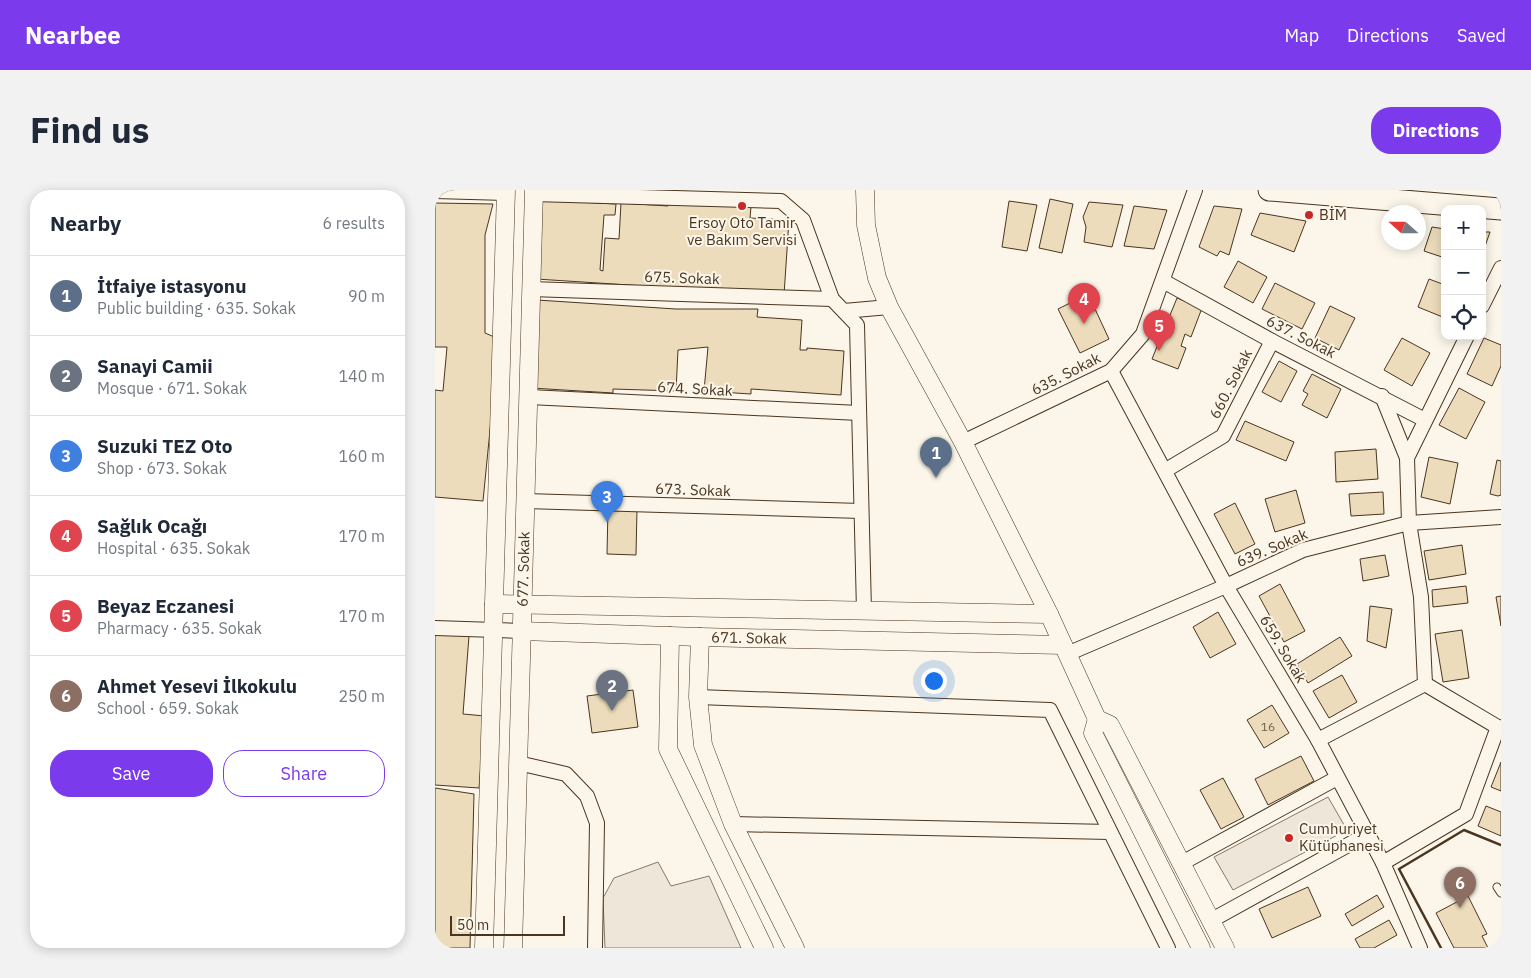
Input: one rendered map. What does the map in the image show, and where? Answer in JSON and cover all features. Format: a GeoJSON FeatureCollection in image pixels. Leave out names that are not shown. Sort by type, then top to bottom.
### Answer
{"type":"FeatureCollection","features":[{"type":"Feature","properties":{"kind":"main road"},"geometry":{"type":"LineString","coordinates":[[1269,190],[1501,209]]}},
{"type":"Feature","properties":{"kind":"street"},"geometry":{"type":"LineString","coordinates":[[865,190],[866,225],[877,278],[889,307],[963,442],[1049,614],[1097,718],[1110,725],[1225,948]]}},
{"type":"Feature","properties":{"kind":"street","name":"635. Sokak"},"geometry":{"type":"LineString","coordinates":[[963,442],[1111,371],[1143,334],[1195,190]]}},
{"type":"Feature","properties":{"kind":"street"},"geometry":{"type":"LineString","coordinates":[[435,191],[506,191]]}},
{"type":"Feature","properties":{"kind":"street","name":"677. Sokak"},"geometry":{"type":"LineString","coordinates":[[484,948],[506,191]]}},
{"type":"Feature","properties":{"kind":"street"},"geometry":{"type":"LineString","coordinates":[[534,192],[781,202],[803,220],[832,299],[857,325],[865,611]]}},
{"type":"Feature","properties":{"kind":"street","name":"677. Sokak"},"geometry":{"type":"LineString","coordinates":[[513,948],[534,192]]}},
{"type":"Feature","properties":{"kind":"street"},"geometry":{"type":"LineString","coordinates":[[1486,298],[1501,268]]}},
{"type":"Feature","properties":{"kind":"street","name":"637. Sokak"},"geometry":{"type":"LineString","coordinates":[[1163,281],[1272,341],[1382,396],[1425,420]]}},
{"type":"Feature","properties":{"kind":"street","name":"675. Sokak"},"geometry":{"type":"LineString","coordinates":[[531,289],[832,299]]}},
{"type":"Feature","properties":{"kind":"street"},"geometry":{"type":"LineString","coordinates":[[844,311],[889,307]]}},
{"type":"Feature","properties":{"kind":"street"},"geometry":{"type":"LineString","coordinates":[[1407,458],[1465,340]]}},
{"type":"Feature","properties":{"kind":"street","name":"660. Sokak"},"geometry":{"type":"LineString","coordinates":[[1166,470],[1223,436],[1272,341]]}},
{"type":"Feature","properties":{"kind":"street","name":"659. Sokak"},"geometry":{"type":"LineString","coordinates":[[1111,371],[1166,470],[1226,586],[1319,740],[1337,778],[1383,863],[1420,948]]}},
{"type":"Feature","properties":{"kind":"street"},"geometry":{"type":"LineString","coordinates":[[1382,396],[1407,458],[1409,524],[1421,598],[1425,684]]}},
{"type":"Feature","properties":{"kind":"street","name":"674. Sokak"},"geometry":{"type":"LineString","coordinates":[[529,397],[859,413]]}},
{"type":"Feature","properties":{"kind":"street","name":"673. Sokak"},"geometry":{"type":"LineString","coordinates":[[525,501],[861,511]]}},
{"type":"Feature","properties":{"kind":"street","name":"639. Sokak"},"geometry":{"type":"LineString","coordinates":[[1065,649],[1226,586],[1303,550],[1409,524],[1501,517]]}},
{"type":"Feature","properties":{"kind":"street","name":"671. Sokak"},"geometry":{"type":"LineString","coordinates":[[494,604],[1049,614]]}},
{"type":"Feature","properties":{"kind":"street","name":"671. Sokak"},"geometry":{"type":"LineString","coordinates":[[435,628],[1065,649]]}},
{"type":"Feature","properties":{"kind":"street"},"geometry":{"type":"LineString","coordinates":[[670,636],[668,749],[764,948]]}},
{"type":"Feature","properties":{"kind":"street"},"geometry":{"type":"LineString","coordinates":[[700,637],[699,697],[703,745],[733,824],[795,948]]}},
{"type":"Feature","properties":{"kind":"street"},"geometry":{"type":"LineString","coordinates":[[1383,863],[1466,814],[1500,728],[1425,684]]}},
{"type":"Feature","properties":{"kind":"street"},"geometry":{"type":"LineString","coordinates":[[1319,740],[1425,684]]}},
{"type":"Feature","properties":{"kind":"street"},"geometry":{"type":"LineString","coordinates":[[699,697],[1050,710],[1168,948]]}},
{"type":"Feature","properties":{"kind":"street"},"geometry":{"type":"LineString","coordinates":[[1097,718],[1093,733],[1201,948]]}},
{"type":"Feature","properties":{"kind":"street"},"geometry":{"type":"LineString","coordinates":[[518,763],[566,774],[587,796],[597,823],[595,948]]}},
{"type":"Feature","properties":{"kind":"street"},"geometry":{"type":"LineString","coordinates":[[1182,863],[1337,778]]}},
{"type":"Feature","properties":{"kind":"street"},"geometry":{"type":"LineString","coordinates":[[733,824],[1110,832]]}},
{"type":"Feature","properties":{"kind":"street"},"geometry":{"type":"LineString","coordinates":[[1211,921],[1368,834]]}},
{"type":"Feature","properties":{"kind":"shaded area"},"geometry":{"type":"Polygon","coordinates":[[[1328,797],[1347,830],[1233,890],[1214,857],[1328,797]]]}},
{"type":"Feature","properties":{"kind":"shaded area"},"geometry":{"type":"Polygon","coordinates":[[[658,862],[671,886],[709,876],[741,948],[605,948],[603,898],[614,878],[658,862]]]}},
{"type":"Feature","properties":{"kind":"building"},"geometry":{"type":"Polygon","coordinates":[[[1050,199],[1073,204],[1062,253],[1039,248],[1050,199]]]}},
{"type":"Feature","properties":{"kind":"building"},"geometry":{"type":"Polygon","coordinates":[[[541,200],[616,204],[615,215],[604,215],[600,270],[603,271],[605,238],[619,239],[621,203],[668,206],[668,202],[751,207],[750,218],[789,220],[784,295],[536,279],[541,200]]]}},
{"type":"Feature","properties":{"kind":"building"},"geometry":{"type":"Polygon","coordinates":[[[1009,201],[1037,205],[1027,251],[1002,247],[1009,201]]]}},
{"type":"Feature","properties":{"kind":"building"},"geometry":{"type":"Polygon","coordinates":[[[1089,202],[1123,205],[1112,247],[1084,242],[1086,227],[1083,217],[1089,202]]]}},
{"type":"Feature","properties":{"kind":"building"},"geometry":{"type":"Polygon","coordinates":[[[435,203],[493,204],[485,235],[485,333],[499,339],[483,501],[435,497],[435,390],[443,391],[447,347],[435,347],[435,203]]]}},
{"type":"Feature","properties":{"kind":"building"},"geometry":{"type":"Polygon","coordinates":[[[1134,206],[1167,210],[1154,249],[1124,246],[1134,206]]]}},
{"type":"Feature","properties":{"kind":"building"},"geometry":{"type":"Polygon","coordinates":[[[1214,206],[1242,209],[1229,255],[1220,251],[1217,256],[1199,247],[1214,206]]]}},
{"type":"Feature","properties":{"kind":"building"},"geometry":{"type":"Polygon","coordinates":[[[1260,213],[1306,221],[1294,252],[1251,235],[1260,213]]]}},
{"type":"Feature","properties":{"kind":"building"},"geometry":{"type":"Polygon","coordinates":[[[1432,227],[1441,228],[1441,257],[1424,251],[1426,250],[1432,227]]]}},
{"type":"Feature","properties":{"kind":"building"},"geometry":{"type":"Polygon","coordinates":[[[1486,232],[1490,232],[1486,244],[1486,232]]]}},
{"type":"Feature","properties":{"kind":"building"},"geometry":{"type":"Polygon","coordinates":[[[1238,261],[1267,277],[1253,303],[1224,287],[1238,261]]]}},
{"type":"Feature","properties":{"kind":"building"},"geometry":{"type":"Polygon","coordinates":[[[1429,279],[1441,284],[1441,316],[1418,307],[1429,279]]]}},
{"type":"Feature","properties":{"kind":"building"},"geometry":{"type":"Polygon","coordinates":[[[1275,283],[1315,303],[1302,329],[1262,309],[1275,283]]]}},
{"type":"Feature","properties":{"kind":"building"},"geometry":{"type":"Polygon","coordinates":[[[1088,294],[1109,339],[1080,353],[1058,309],[1088,294]]]}},
{"type":"Feature","properties":{"kind":"building"},"geometry":{"type":"Polygon","coordinates":[[[1177,298],[1202,308],[1191,337],[1185,334],[1181,346],[1186,348],[1178,369],[1152,359],[1162,334],[1170,337],[1173,328],[1166,325],[1177,298]]]}},
{"type":"Feature","properties":{"kind":"building"},"geometry":{"type":"Polygon","coordinates":[[[537,300],[676,309],[758,309],[757,317],[802,320],[800,350],[807,350],[807,348],[844,351],[841,395],[751,389],[751,394],[704,391],[708,347],[678,350],[676,391],[613,389],[613,393],[531,388],[537,300]]]}},
{"type":"Feature","properties":{"kind":"building"},"geometry":{"type":"Polygon","coordinates":[[[1330,306],[1355,318],[1339,350],[1315,338],[1330,306]]]}},
{"type":"Feature","properties":{"kind":"building"},"geometry":{"type":"Polygon","coordinates":[[[1402,338],[1430,353],[1412,386],[1384,370],[1402,338]]]}},
{"type":"Feature","properties":{"kind":"building"},"geometry":{"type":"Polygon","coordinates":[[[1486,339],[1501,345],[1501,366],[1492,386],[1467,374],[1483,340],[1486,339]]]}},
{"type":"Feature","properties":{"kind":"building"},"geometry":{"type":"Polygon","coordinates":[[[1279,361],[1297,371],[1281,402],[1262,392],[1279,361]]]}},
{"type":"Feature","properties":{"kind":"building"},"geometry":{"type":"Polygon","coordinates":[[[1312,374],[1341,389],[1327,418],[1302,405],[1308,394],[1303,391],[1312,374]]]}},
{"type":"Feature","properties":{"kind":"building"},"geometry":{"type":"Polygon","coordinates":[[[1459,388],[1485,402],[1466,439],[1439,425],[1459,388]]]}},
{"type":"Feature","properties":{"kind":"building"},"geometry":{"type":"Polygon","coordinates":[[[1245,421],[1294,442],[1286,461],[1236,440],[1245,421]]]}},
{"type":"Feature","properties":{"kind":"building"},"geometry":{"type":"Polygon","coordinates":[[[1376,449],[1378,479],[1336,482],[1335,452],[1376,449]]]}},
{"type":"Feature","properties":{"kind":"building"},"geometry":{"type":"Polygon","coordinates":[[[1429,457],[1458,463],[1450,504],[1421,497],[1429,457]]]}},
{"type":"Feature","properties":{"kind":"building"},"geometry":{"type":"Polygon","coordinates":[[[1497,460],[1501,461],[1501,495],[1498,496],[1490,494],[1497,460]]]}},
{"type":"Feature","properties":{"kind":"building"},"geometry":{"type":"Polygon","coordinates":[[[1296,490],[1305,523],[1275,532],[1265,499],[1296,490]]]}},
{"type":"Feature","properties":{"kind":"building"},"geometry":{"type":"Polygon","coordinates":[[[1383,492],[1384,514],[1351,516],[1349,494],[1383,492]]]}},
{"type":"Feature","properties":{"kind":"building"},"geometry":{"type":"Polygon","coordinates":[[[1235,503],[1255,544],[1235,554],[1214,514],[1235,503]]]}},
{"type":"Feature","properties":{"kind":"building"},"geometry":{"type":"Polygon","coordinates":[[[608,508],[637,509],[636,555],[607,554],[608,508]]]}},
{"type":"Feature","properties":{"kind":"building"},"geometry":{"type":"Polygon","coordinates":[[[1462,545],[1466,574],[1429,580],[1424,551],[1462,545]]]}},
{"type":"Feature","properties":{"kind":"building"},"geometry":{"type":"Polygon","coordinates":[[[1385,555],[1389,576],[1363,581],[1360,559],[1385,555]]]}},
{"type":"Feature","properties":{"kind":"building"},"geometry":{"type":"Polygon","coordinates":[[[1280,584],[1305,631],[1284,642],[1259,596],[1280,584]]]}},
{"type":"Feature","properties":{"kind":"building"},"geometry":{"type":"Polygon","coordinates":[[[1466,586],[1468,603],[1433,607],[1432,590],[1466,586]]]}},
{"type":"Feature","properties":{"kind":"building"},"geometry":{"type":"Polygon","coordinates":[[[1501,596],[1501,626],[1496,597],[1501,596]]]}},
{"type":"Feature","properties":{"kind":"building"},"geometry":{"type":"Polygon","coordinates":[[[1370,606],[1392,609],[1386,648],[1367,641],[1370,606]]]}},
{"type":"Feature","properties":{"kind":"building"},"geometry":{"type":"Polygon","coordinates":[[[1218,612],[1236,644],[1210,658],[1193,627],[1218,612]]]}},
{"type":"Feature","properties":{"kind":"building"},"geometry":{"type":"Polygon","coordinates":[[[1462,630],[1469,678],[1443,682],[1435,634],[1462,630]]]}},
{"type":"Feature","properties":{"kind":"building"},"geometry":{"type":"Polygon","coordinates":[[[435,634],[469,636],[463,714],[485,716],[479,788],[435,785],[435,634]]]}},
{"type":"Feature","properties":{"kind":"building"},"geometry":{"type":"Polygon","coordinates":[[[1340,637],[1352,656],[1308,683],[1297,664],[1340,637]]]}},
{"type":"Feature","properties":{"kind":"building"},"geometry":{"type":"Polygon","coordinates":[[[1342,675],[1357,702],[1329,718],[1313,691],[1342,675]]]}},
{"type":"Feature","properties":{"kind":"building"},"geometry":{"type":"Polygon","coordinates":[[[633,690],[638,727],[592,733],[587,696],[633,690]]]}},
{"type":"Feature","properties":{"kind":"building"},"geometry":{"type":"Polygon","coordinates":[[[1272,705],[1289,733],[1264,748],[1247,720],[1272,705]]]}},
{"type":"Feature","properties":{"kind":"building"},"geometry":{"type":"Polygon","coordinates":[[[1301,756],[1314,781],[1268,805],[1255,779],[1301,756]]]}},
{"type":"Feature","properties":{"kind":"building"},"geometry":{"type":"Polygon","coordinates":[[[1501,762],[1501,791],[1491,787],[1501,762]]]}},
{"type":"Feature","properties":{"kind":"building"},"geometry":{"type":"Polygon","coordinates":[[[1223,778],[1244,817],[1221,829],[1200,790],[1223,778]]]}},
{"type":"Feature","properties":{"kind":"building"},"geometry":{"type":"Polygon","coordinates":[[[435,788],[474,794],[470,948],[435,948],[435,788]]]}},
{"type":"Feature","properties":{"kind":"building"},"geometry":{"type":"Polygon","coordinates":[[[1486,806],[1501,812],[1501,836],[1478,826],[1486,806]]]}},
{"type":"Feature","properties":{"kind":"building"},"geometry":{"type":"Polygon","coordinates":[[[1308,887],[1321,916],[1272,938],[1259,909],[1308,887]]]}},
{"type":"Feature","properties":{"kind":"building"},"geometry":{"type":"Polygon","coordinates":[[[1377,895],[1384,907],[1352,926],[1345,914],[1377,895]]]}},
{"type":"Feature","properties":{"kind":"building"},"geometry":{"type":"Polygon","coordinates":[[[1468,896],[1487,934],[1482,936],[1488,948],[1454,948],[1436,913],[1468,896]]]}},
{"type":"Feature","properties":{"kind":"building"},"geometry":{"type":"Polygon","coordinates":[[[1389,920],[1397,935],[1374,948],[1360,948],[1355,939],[1389,920]]]}},
{"type":"Feature","properties":{"kind":"wall"},"geometry":{"type":"LineString","coordinates":[[1441,948],[1399,869],[1464,830],[1501,845]]}},
{"type":"Feature","properties":{"kind":"place","name":"Ersoy Oto Tamir ve Bakım Servisi"},"geometry":{"type":"Point","coordinates":[742,206]}},
{"type":"Feature","properties":{"kind":"place","name":"BİM"},"geometry":{"type":"Point","coordinates":[1309,215]}},
{"type":"Feature","properties":{"kind":"place","name":"Sağlık Ocağı"},"geometry":{"type":"Point","coordinates":[1084,324]}},
{"type":"Feature","properties":{"kind":"place","name":"Beyaz Eczanesi"},"geometry":{"type":"Point","coordinates":[1159,351]}},
{"type":"Feature","properties":{"kind":"place","name":"İtfaiye istasyonu"},"geometry":{"type":"Point","coordinates":[936,478]}},
{"type":"Feature","properties":{"kind":"place","name":"Suzuki TEZ Oto"},"geometry":{"type":"Point","coordinates":[607,522]}},
{"type":"Feature","properties":{"kind":"place","name":"Sanayi Camii"},"geometry":{"type":"Point","coordinates":[612,711]}},
{"type":"Feature","properties":{"kind":"place","name":"Cumhuriyet Kütüphanesi"},"geometry":{"type":"Point","coordinates":[1289,838]}},
{"type":"Feature","properties":{"kind":"place","name":"Ahmet Yesevi İlkokulu"},"geometry":{"type":"Point","coordinates":[1460,908]}}]}
